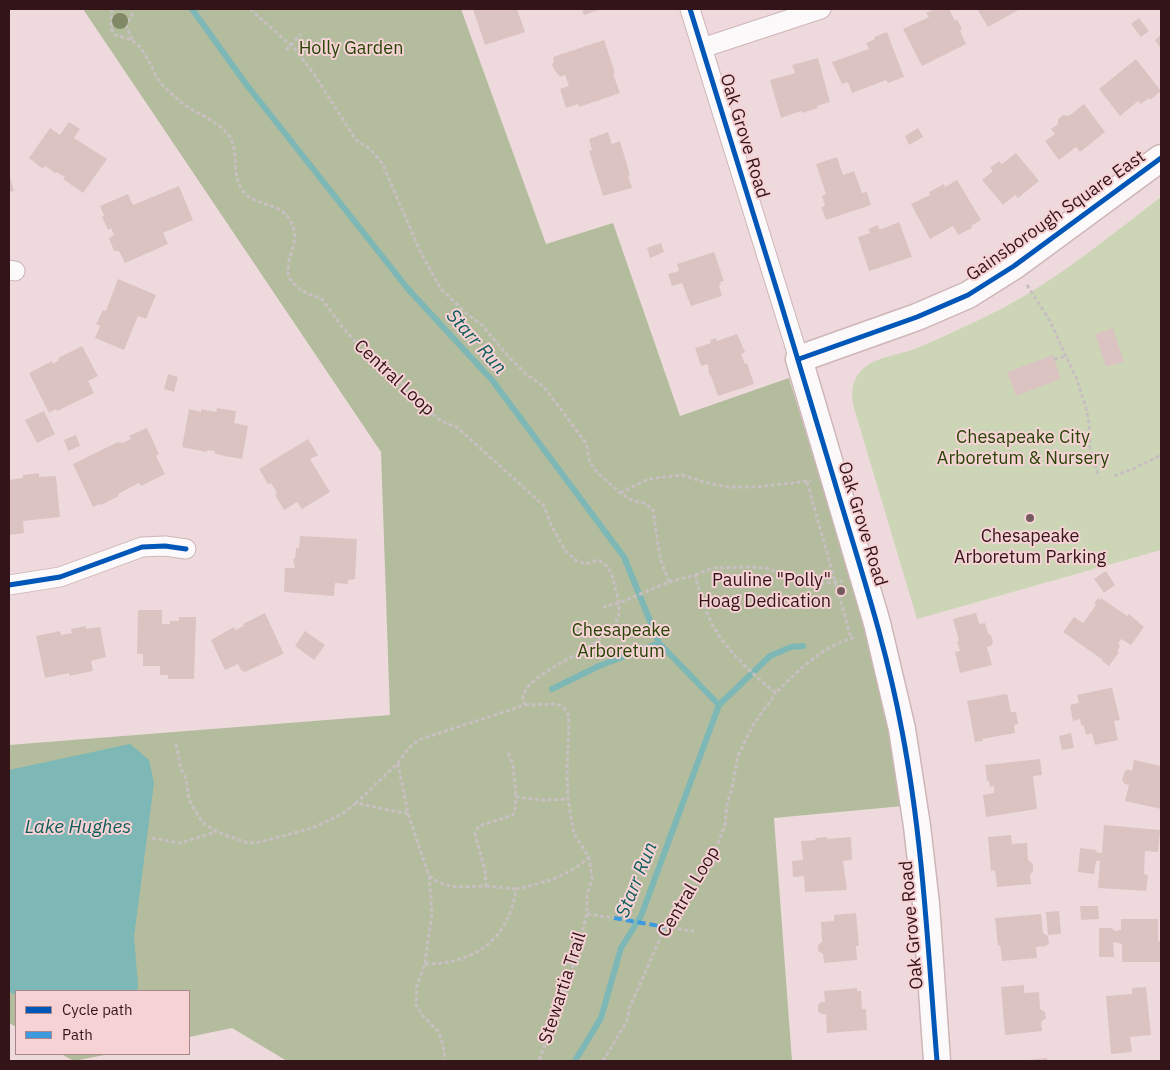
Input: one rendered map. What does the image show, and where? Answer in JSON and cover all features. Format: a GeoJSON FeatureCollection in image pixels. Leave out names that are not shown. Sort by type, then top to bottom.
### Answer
{"type":"FeatureCollection","features":[{"type":"Feature","properties":{"kind":"street","name":"Oak Grove Road"},"geometry":{"type":"LineString","coordinates":[[690,9],[799,359],[879,631],[902,729],[917,826],[926,904],[937,1061]]}},
{"type":"Feature","properties":{"kind":"street"},"geometry":{"type":"LineString","coordinates":[[702,48],[820,9]]}},
{"type":"Feature","properties":{"kind":"street","name":"Gainsborough Square East"},"geometry":{"type":"LineString","coordinates":[[799,359],[917,317],[968,296],[1014,266],[1161,158]]}},
{"type":"Feature","properties":{"kind":"street"},"geometry":{"type":"LineString","coordinates":[[9,586],[60,577],[142,547],[165,546],[186,549]]}},
{"type":"Feature","properties":{"kind":"path"},"geometry":{"type":"LineString","coordinates":[[132,40],[126,25],[133,13],[133,9]]}},
{"type":"Feature","properties":{"kind":"path"},"geometry":{"type":"LineString","coordinates":[[250,9],[290,44],[314,74],[356,140],[370,149],[382,163],[421,253],[441,289],[466,313],[482,325],[526,374],[544,387],[586,443],[590,463],[598,473],[620,493],[633,501],[645,503],[653,510],[660,558],[669,582]]}},
{"type":"Feature","properties":{"kind":"path"},"geometry":{"type":"LineString","coordinates":[[286,50],[301,34]]}},
{"type":"Feature","properties":{"kind":"path"},"geometry":{"type":"LineString","coordinates":[[1014,266],[1050,321],[1076,377],[1086,408],[1089,423],[1090,449],[1099,478]]}},
{"type":"Feature","properties":{"kind":"path"},"geometry":{"type":"LineString","coordinates":[[1054,359],[1067,359]]}},
{"type":"Feature","properties":{"kind":"path"},"geometry":{"type":"LineString","coordinates":[[1114,476],[1161,455]]}},
{"type":"Feature","properties":{"kind":"path"},"geometry":{"type":"LineString","coordinates":[[620,493],[648,479],[682,475],[728,487],[755,488],[807,482],[832,475]]}},
{"type":"Feature","properties":{"kind":"path"},"geometry":{"type":"LineString","coordinates":[[807,482],[851,638]]}},
{"type":"Feature","properties":{"kind":"path"},"geometry":{"type":"LineString","coordinates":[[603,607],[618,603],[669,582],[713,568],[767,568],[794,580],[812,585],[834,583],[863,576]]}},
{"type":"Feature","properties":{"kind":"path"},"geometry":{"type":"LineString","coordinates":[[695,575],[703,604],[719,636],[776,693]]}},
{"type":"Feature","properties":{"kind":"path"},"geometry":{"type":"LineString","coordinates":[[176,744],[181,769],[186,778],[189,800],[202,822],[217,832],[248,843],[260,842],[312,828],[342,814],[398,763],[408,749],[418,740],[525,705]]}},
{"type":"Feature","properties":{"kind":"path"},"geometry":{"type":"LineString","coordinates":[[486,886],[485,870],[475,834],[482,824],[513,815],[515,811],[516,797],[513,765],[508,753]]}},
{"type":"Feature","properties":{"kind":"path"},"geometry":{"type":"LineString","coordinates":[[398,763],[408,814],[429,876],[432,913],[425,964],[417,986],[416,1005],[423,1016],[439,1032],[445,1061]]}},
{"type":"Feature","properties":{"kind":"path"},"geometry":{"type":"LineString","coordinates":[[516,797],[543,800],[568,799]]}},
{"type":"Feature","properties":{"kind":"path"},"geometry":{"type":"LineString","coordinates":[[356,803],[408,814]]}},
{"type":"Feature","properties":{"kind":"path"},"geometry":{"type":"LineString","coordinates":[[152,838],[180,843],[217,832]]}},
{"type":"Feature","properties":{"kind":"path"},"geometry":{"type":"LineString","coordinates":[[429,876],[449,887],[486,886],[516,889],[542,883],[571,872],[589,857]]}},
{"type":"Feature","properties":{"kind":"path"},"geometry":{"type":"LineString","coordinates":[[425,964],[442,964],[458,961],[489,944],[502,931],[508,919],[514,904],[516,889]]}},
{"type":"Feature","properties":{"kind":"path"},"geometry":{"type":"LineString","coordinates":[[665,927],[694,930]]}},
{"type":"Feature","properties":{"kind":"green space","name":"Chesapeake Arboretum"},"geometry":{"type":"Polygon","coordinates":[[[83,9],[461,9],[546,244],[613,223],[680,416],[789,378],[876,669],[903,806],[774,818],[792,1061],[287,1061],[232,1028],[190,1037],[190,990],[15,990],[15,1026],[9,1023],[9,745],[390,715],[381,452],[83,9]]]}},
{"type":"Feature","properties":{"kind":"green space","name":"Chesapeake City Arboretum & Nursery"},"geometry":{"type":"Polygon","coordinates":[[[1161,197],[1161,550],[917,619],[854,408],[852,391],[857,376],[865,367],[876,361],[912,350],[933,341],[1017,300],[1081,258],[1161,197]]]}},
{"type":"Feature","properties":{"kind":"green space"},"geometry":{"type":"Polygon","coordinates":[[[63,1055],[104,1055],[74,1061],[63,1055]]]}},
{"type":"Feature","properties":{"kind":"water","name":"Lake Hughes"},"geometry":{"type":"Polygon","coordinates":[[[130,744],[149,760],[154,783],[134,937],[137,990],[15,990],[15,995],[9,992],[9,770],[130,744]]]}},
{"type":"Feature","properties":{"kind":"building"},"geometry":{"type":"Polygon","coordinates":[[[473,9],[517,9],[525,32],[485,45],[473,9]]]}},
{"type":"Feature","properties":{"kind":"building"},"geometry":{"type":"Polygon","coordinates":[[[582,9],[601,9],[584,15],[582,9]]]}},
{"type":"Feature","properties":{"kind":"building"},"geometry":{"type":"Polygon","coordinates":[[[934,9],[950,9],[955,21],[957,19],[962,29],[960,31],[966,44],[922,66],[903,29],[929,17],[926,13],[934,9]]]}},
{"type":"Feature","properties":{"kind":"building"},"geometry":{"type":"Polygon","coordinates":[[[977,9],[1020,9],[988,27],[977,9]]]}},
{"type":"Feature","properties":{"kind":"building"},"geometry":{"type":"Polygon","coordinates":[[[1139,18],[1149,31],[1141,37],[1131,24],[1139,18]]]}},
{"type":"Feature","properties":{"kind":"building"},"geometry":{"type":"Polygon","coordinates":[[[887,32],[904,77],[888,83],[886,80],[852,93],[848,82],[842,84],[832,62],[869,49],[866,43],[875,39],[874,37],[887,32]]]}},
{"type":"Feature","properties":{"kind":"building"},"geometry":{"type":"Polygon","coordinates":[[[1161,35],[1161,49],[1155,40],[1161,35]]]}},
{"type":"Feature","properties":{"kind":"building"},"geometry":{"type":"Polygon","coordinates":[[[604,40],[620,93],[579,107],[578,104],[566,108],[560,89],[569,86],[565,75],[560,77],[555,71],[552,65],[553,57],[604,40]]]}},
{"type":"Feature","properties":{"kind":"building"},"geometry":{"type":"Polygon","coordinates":[[[818,58],[830,102],[817,106],[818,108],[802,113],[801,111],[781,118],[770,80],[795,73],[792,65],[818,58]]]}},
{"type":"Feature","properties":{"kind":"building"},"geometry":{"type":"Polygon","coordinates":[[[1136,59],[1161,91],[1150,100],[1149,98],[1141,104],[1138,101],[1120,116],[1099,89],[1136,59]]]}},
{"type":"Feature","properties":{"kind":"building"},"geometry":{"type":"Polygon","coordinates":[[[1084,104],[1105,132],[1080,152],[1076,147],[1059,160],[1045,141],[1055,134],[1051,129],[1058,124],[1058,119],[1063,115],[1069,116],[1084,104]]]}},
{"type":"Feature","properties":{"kind":"building"},"geometry":{"type":"Polygon","coordinates":[[[69,122],[80,129],[74,138],[107,159],[83,193],[63,179],[65,177],[45,166],[43,169],[29,158],[50,128],[60,135],[69,122]]]}},
{"type":"Feature","properties":{"kind":"building"},"geometry":{"type":"Polygon","coordinates":[[[918,128],[923,137],[909,145],[905,136],[918,128]]]}},
{"type":"Feature","properties":{"kind":"building"},"geometry":{"type":"Polygon","coordinates":[[[608,132],[612,144],[620,141],[632,188],[603,196],[589,151],[592,150],[589,139],[608,132]]]}},
{"type":"Feature","properties":{"kind":"building"},"geometry":{"type":"Polygon","coordinates":[[[1016,153],[1039,181],[1018,198],[1015,195],[1003,205],[982,180],[993,171],[990,168],[999,161],[1002,164],[1016,153]]]}},
{"type":"Feature","properties":{"kind":"building"},"geometry":{"type":"Polygon","coordinates":[[[837,157],[843,175],[854,171],[862,193],[867,192],[871,205],[826,220],[821,207],[825,206],[822,196],[826,194],[816,164],[837,157]]]}},
{"type":"Feature","properties":{"kind":"building"},"geometry":{"type":"Polygon","coordinates":[[[9,174],[14,191],[9,192],[9,174]]]}},
{"type":"Feature","properties":{"kind":"building"},"geometry":{"type":"Polygon","coordinates":[[[957,180],[981,220],[971,226],[972,228],[958,235],[953,226],[930,239],[911,204],[930,195],[929,192],[944,184],[945,187],[957,180]]]}},
{"type":"Feature","properties":{"kind":"building"},"geometry":{"type":"Polygon","coordinates":[[[179,186],[193,220],[163,233],[168,244],[125,263],[119,251],[114,251],[109,238],[114,235],[111,228],[108,230],[102,217],[104,216],[100,206],[128,194],[133,205],[179,186]]]}},
{"type":"Feature","properties":{"kind":"building"},"geometry":{"type":"Polygon","coordinates":[[[899,222],[912,257],[869,271],[858,237],[870,233],[868,229],[878,225],[879,229],[882,229],[899,222]]]}},
{"type":"Feature","properties":{"kind":"building"},"geometry":{"type":"Polygon","coordinates":[[[661,243],[664,252],[650,258],[647,248],[661,243]]]}},
{"type":"Feature","properties":{"kind":"building"},"geometry":{"type":"Polygon","coordinates":[[[714,252],[724,281],[720,282],[721,284],[719,285],[722,296],[691,306],[682,283],[672,286],[668,274],[679,271],[677,264],[714,252]]]}},
{"type":"Feature","properties":{"kind":"building"},"geometry":{"type":"Polygon","coordinates":[[[118,279],[156,295],[146,319],[138,316],[124,350],[95,338],[100,326],[96,324],[103,310],[106,311],[118,279]]]}},
{"type":"Feature","properties":{"kind":"building"},"geometry":{"type":"Polygon","coordinates":[[[1113,328],[1124,362],[1106,367],[1095,334],[1113,328]]]}},
{"type":"Feature","properties":{"kind":"building"},"geometry":{"type":"Polygon","coordinates":[[[737,334],[745,352],[741,354],[745,364],[747,363],[754,384],[718,396],[709,374],[708,364],[701,366],[695,348],[711,343],[710,340],[716,338],[717,341],[737,334]]]}},
{"type":"Feature","properties":{"kind":"building"},"geometry":{"type":"Polygon","coordinates":[[[82,346],[98,376],[88,381],[94,393],[49,413],[29,373],[52,361],[53,364],[59,360],[58,358],[82,346]]]}},
{"type":"Feature","properties":{"kind":"building"},"geometry":{"type":"Polygon","coordinates":[[[1053,355],[1061,379],[1016,396],[1007,372],[1053,355]]]}},
{"type":"Feature","properties":{"kind":"building"},"geometry":{"type":"Polygon","coordinates":[[[168,374],[178,377],[174,392],[164,389],[168,374]]]}},
{"type":"Feature","properties":{"kind":"building"},"geometry":{"type":"Polygon","coordinates":[[[217,408],[236,411],[234,423],[248,426],[242,459],[224,456],[214,453],[215,451],[207,450],[207,452],[182,447],[189,409],[201,412],[201,409],[216,412],[217,408]]]}},
{"type":"Feature","properties":{"kind":"building"},"geometry":{"type":"Polygon","coordinates":[[[44,411],[55,434],[37,443],[25,420],[44,411]]]}},
{"type":"Feature","properties":{"kind":"building"},"geometry":{"type":"Polygon","coordinates":[[[147,428],[159,454],[156,456],[165,474],[141,486],[139,483],[118,494],[119,496],[93,507],[73,464],[118,442],[122,443],[131,439],[129,436],[147,428]]]}},
{"type":"Feature","properties":{"kind":"building"},"geometry":{"type":"Polygon","coordinates":[[[76,435],[80,446],[68,451],[64,440],[76,435]]]}},
{"type":"Feature","properties":{"kind":"building"},"geometry":{"type":"Polygon","coordinates":[[[308,439],[318,455],[310,459],[330,492],[302,509],[297,502],[284,510],[275,495],[277,493],[271,483],[268,484],[259,469],[308,439]]]}},
{"type":"Feature","properties":{"kind":"building"},"geometry":{"type":"Polygon","coordinates":[[[39,473],[39,477],[56,476],[60,517],[23,521],[24,533],[9,535],[9,480],[23,478],[23,475],[39,473]]]}},
{"type":"Feature","properties":{"kind":"building"},"geometry":{"type":"Polygon","coordinates":[[[300,536],[357,539],[355,579],[348,580],[348,584],[335,583],[334,596],[284,592],[285,568],[295,568],[293,559],[295,558],[296,548],[299,548],[300,536]]]}},
{"type":"Feature","properties":{"kind":"building"},"geometry":{"type":"Polygon","coordinates":[[[1106,571],[1115,585],[1104,593],[1094,579],[1106,571]]]}},
{"type":"Feature","properties":{"kind":"building"},"geometry":{"type":"Polygon","coordinates":[[[1098,598],[1100,600],[1101,598],[1127,616],[1129,614],[1144,627],[1131,645],[1121,639],[1118,644],[1120,646],[1117,651],[1119,652],[1109,666],[1063,632],[1074,617],[1083,623],[1096,605],[1094,604],[1098,598]]]}},
{"type":"Feature","properties":{"kind":"building"},"geometry":{"type":"Polygon","coordinates":[[[138,610],[162,610],[162,624],[170,624],[170,621],[179,621],[179,617],[196,617],[194,679],[168,679],[168,675],[160,675],[160,666],[143,666],[143,654],[137,654],[138,610]]]}},
{"type":"Feature","properties":{"kind":"building"},"geometry":{"type":"Polygon","coordinates":[[[265,613],[283,654],[245,672],[241,670],[238,664],[225,670],[211,640],[234,627],[235,630],[244,626],[243,624],[265,613]]]}},
{"type":"Feature","properties":{"kind":"building"},"geometry":{"type":"Polygon","coordinates":[[[976,613],[979,624],[985,623],[988,633],[991,635],[993,642],[991,646],[987,647],[992,665],[960,673],[955,652],[960,651],[957,641],[959,641],[953,619],[976,613]]]}},
{"type":"Feature","properties":{"kind":"building"},"geometry":{"type":"Polygon","coordinates":[[[86,626],[86,629],[100,627],[106,657],[91,661],[93,671],[45,678],[36,636],[60,631],[61,635],[72,633],[71,629],[86,626]]]}},
{"type":"Feature","properties":{"kind":"building"},"geometry":{"type":"Polygon","coordinates":[[[305,631],[325,645],[314,660],[295,646],[305,631]]]}},
{"type":"Feature","properties":{"kind":"building"},"geometry":{"type":"Polygon","coordinates":[[[1112,688],[1120,720],[1114,721],[1118,740],[1095,745],[1092,733],[1086,735],[1080,719],[1073,721],[1070,705],[1079,703],[1077,695],[1112,688]]]}},
{"type":"Feature","properties":{"kind":"building"},"geometry":{"type":"Polygon","coordinates":[[[1007,694],[1011,712],[1016,712],[1018,724],[1014,725],[1015,733],[975,742],[967,701],[1007,694]]]}},
{"type":"Feature","properties":{"kind":"building"},"geometry":{"type":"Polygon","coordinates":[[[1071,733],[1074,748],[1062,750],[1059,736],[1071,733]]]}},
{"type":"Feature","properties":{"kind":"building"},"geometry":{"type":"Polygon","coordinates":[[[1040,759],[1042,775],[1033,776],[1037,809],[986,817],[983,795],[994,793],[994,786],[990,787],[989,781],[987,781],[985,765],[1040,759]]]}},
{"type":"Feature","properties":{"kind":"building"},"geometry":{"type":"Polygon","coordinates":[[[1134,760],[1161,766],[1161,809],[1125,801],[1129,785],[1125,784],[1122,780],[1127,769],[1132,771],[1134,760]]]}},
{"type":"Feature","properties":{"kind":"building"},"geometry":{"type":"Polygon","coordinates":[[[1104,825],[1160,830],[1158,852],[1145,851],[1144,874],[1148,875],[1146,891],[1098,888],[1100,861],[1096,861],[1094,874],[1078,872],[1080,848],[1097,850],[1096,852],[1102,853],[1104,825]]]}},
{"type":"Feature","properties":{"kind":"building"},"geometry":{"type":"Polygon","coordinates":[[[1011,835],[1012,844],[1027,843],[1028,860],[1033,864],[1033,871],[1030,875],[1031,884],[997,887],[995,870],[991,871],[988,837],[1011,835]]]}},
{"type":"Feature","properties":{"kind":"building"},"geometry":{"type":"Polygon","coordinates":[[[827,837],[827,839],[851,837],[852,860],[843,861],[847,890],[805,892],[804,876],[793,877],[792,861],[803,860],[801,841],[827,837]]]}},
{"type":"Feature","properties":{"kind":"building"},"geometry":{"type":"Polygon","coordinates":[[[1080,906],[1098,906],[1099,919],[1081,920],[1080,906]]]}},
{"type":"Feature","properties":{"kind":"building"},"geometry":{"type":"Polygon","coordinates":[[[1059,911],[1061,934],[1048,935],[1046,912],[1059,911]]]}},
{"type":"Feature","properties":{"kind":"building"},"geometry":{"type":"Polygon","coordinates":[[[856,913],[859,946],[856,946],[857,960],[824,963],[823,954],[818,951],[818,945],[822,942],[821,922],[834,921],[834,915],[856,913]]]}},
{"type":"Feature","properties":{"kind":"building"},"geometry":{"type":"Polygon","coordinates":[[[1041,914],[1043,933],[1048,936],[1049,943],[1046,946],[1036,947],[1037,958],[1002,961],[1000,945],[998,946],[995,918],[1041,914]]]}},
{"type":"Feature","properties":{"kind":"building"},"geometry":{"type":"Polygon","coordinates":[[[1121,919],[1158,919],[1158,941],[1161,941],[1161,962],[1122,962],[1122,944],[1113,942],[1114,957],[1099,957],[1099,928],[1112,928],[1115,931],[1121,930],[1121,919]]]}},
{"type":"Feature","properties":{"kind":"building"},"geometry":{"type":"Polygon","coordinates":[[[1024,985],[1024,993],[1039,992],[1040,1009],[1045,1012],[1046,1018],[1041,1022],[1042,1031],[1005,1035],[1001,987],[1024,985]]]}},
{"type":"Feature","properties":{"kind":"building"},"geometry":{"type":"Polygon","coordinates":[[[1146,987],[1151,1035],[1130,1037],[1132,1052],[1111,1054],[1106,996],[1132,994],[1132,988],[1146,987]]]}},
{"type":"Feature","properties":{"kind":"building"},"geometry":{"type":"Polygon","coordinates":[[[857,988],[857,991],[861,991],[862,1009],[866,1009],[867,1030],[827,1033],[826,1014],[818,1012],[818,1005],[821,1002],[825,1002],[824,991],[857,988]]]}},
{"type":"Feature","properties":{"kind":"building"},"geometry":{"type":"Polygon","coordinates":[[[1047,1058],[1047,1061],[1027,1061],[1027,1060],[1047,1058]]]}},
{"type":"Feature","properties":{"kind":"waterway","name":"Starr Run"},"geometry":{"type":"LineString","coordinates":[[192,9],[246,84],[408,289],[492,380],[624,557],[659,643],[719,705],[641,916],[621,948],[601,1018],[575,1061]]}},
{"type":"Feature","properties":{"kind":"waterway"},"geometry":{"type":"LineString","coordinates":[[552,689],[599,666],[659,643]]}},
{"type":"Feature","properties":{"kind":"waterway","name":"Starr Run"},"geometry":{"type":"LineString","coordinates":[[719,705],[770,656],[791,647],[803,646]]}},
{"type":"Feature","properties":{"kind":"marked path"},"geometry":{"type":"LineString","coordinates":[[614,918],[665,927]]}},
{"type":"Feature","properties":{"kind":"cycle path"},"geometry":{"type":"LineString","coordinates":[[690,9],[797,357],[888,666],[902,731],[915,813],[924,896],[937,1061]]}},
{"type":"Feature","properties":{"kind":"cycle path"},"geometry":{"type":"LineString","coordinates":[[799,359],[917,317],[968,295],[1014,266],[1161,158]]}},
{"type":"Feature","properties":{"kind":"cycle path"},"geometry":{"type":"LineString","coordinates":[[9,585],[60,577],[142,547],[165,546],[186,549]]}},
{"type":"Feature","properties":{"kind":"place","name":"Chesapeake Arboretum Parking"},"geometry":{"type":"Point","coordinates":[1030,518]}},
{"type":"Feature","properties":{"kind":"place","name":"Pauline \"Polly\" Hoag Dedication"},"geometry":{"type":"Point","coordinates":[841,591]}},
{"type":"Feature","properties":{"kind":"park label","name":"Holly Garden"},"geometry":{"type":"Point","coordinates":[351,49]}}]}
